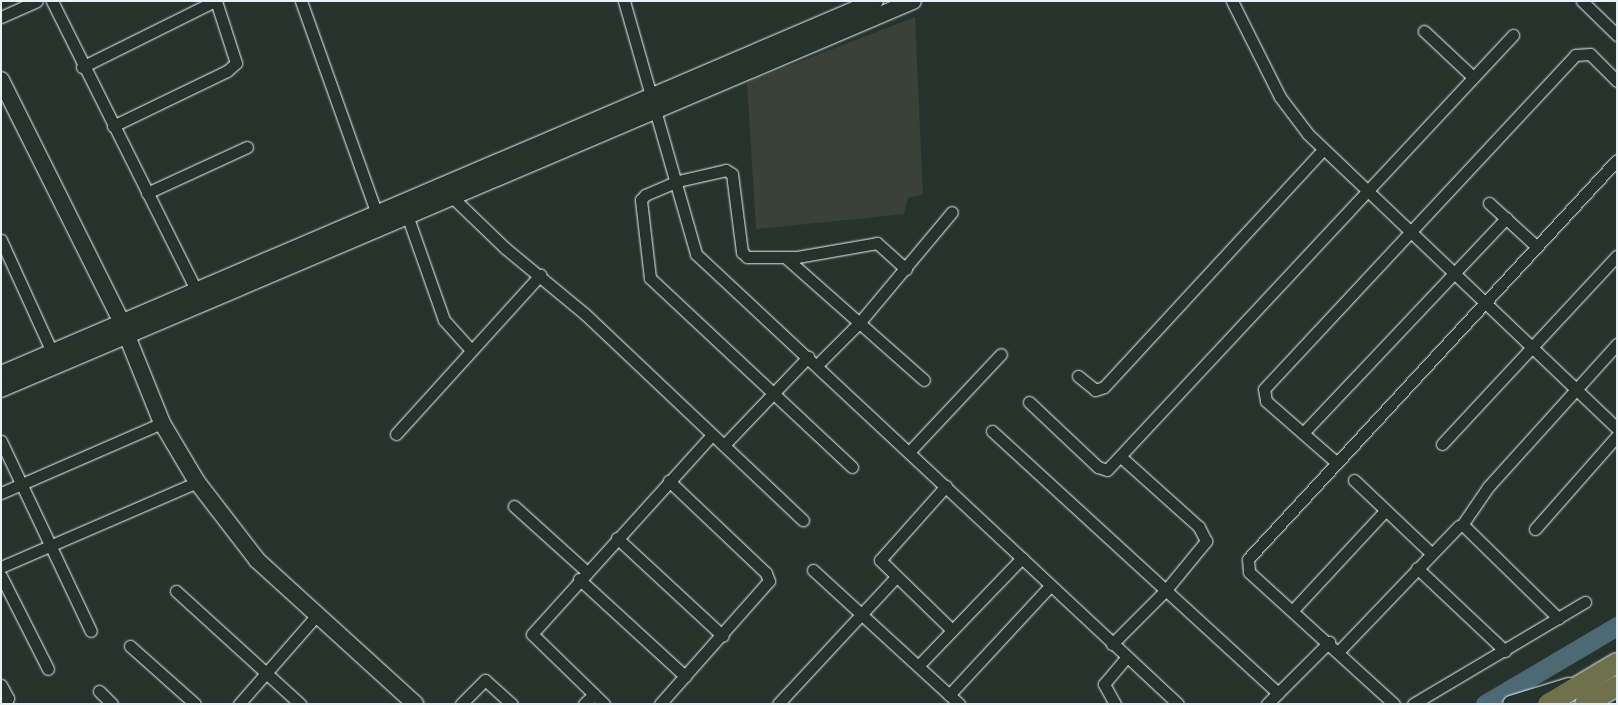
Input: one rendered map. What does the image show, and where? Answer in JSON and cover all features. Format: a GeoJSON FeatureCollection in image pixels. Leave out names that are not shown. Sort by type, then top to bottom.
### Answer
{"type":"FeatureCollection","features":[{"type":"Feature","properties":{"kind":"highway"},"geometry":{"type":"LineString","coordinates":[[1548,704],[1617,663]]}},
{"type":"Feature","properties":{"kind":"highway"},"geometry":{"type":"LineString","coordinates":[[1585,704],[1617,686]]}},
{"type":"Feature","properties":{"kind":"main road"},"geometry":{"type":"LineString","coordinates":[[1,389],[196,290],[378,220],[407,215],[875,1]]}},
{"type":"Feature","properties":{"kind":"main road"},"geometry":{"type":"LineString","coordinates":[[1,374],[52,352],[124,327],[652,103],[909,2]]}},
{"type":"Feature","properties":{"kind":"main road"},"geometry":{"type":"LineString","coordinates":[[1,80],[124,327],[162,423],[197,482],[257,560],[415,704]]}},
{"type":"Feature","properties":{"kind":"main road"},"geometry":{"type":"LineString","coordinates":[[1511,704],[1585,682]]}},
{"type":"Feature","properties":{"kind":"street"},"geometry":{"type":"LineString","coordinates":[[1,18],[38,1]]}},
{"type":"Feature","properties":{"kind":"street"},"geometry":{"type":"LineString","coordinates":[[52,1],[82,67],[196,290]]}},
{"type":"Feature","properties":{"kind":"street"},"geometry":{"type":"LineString","coordinates":[[82,67],[216,1],[236,54],[236,63],[227,71],[113,126]]}},
{"type":"Feature","properties":{"kind":"street"},"geometry":{"type":"LineString","coordinates":[[301,1],[378,220]]}},
{"type":"Feature","properties":{"kind":"street"},"geometry":{"type":"LineString","coordinates":[[624,1],[652,103],[678,181],[696,254],[1178,704]]}},
{"type":"Feature","properties":{"kind":"street"},"geometry":{"type":"LineString","coordinates":[[1232,1],[1280,97],[1323,150],[1617,428]]}},
{"type":"Feature","properties":{"kind":"street"},"geometry":{"type":"LineString","coordinates":[[1582,1],[1616,31]]}},
{"type":"Feature","properties":{"kind":"street"},"geometry":{"type":"LineString","coordinates":[[1424,31],[1473,77]]}},
{"type":"Feature","properties":{"kind":"street"},"geometry":{"type":"LineString","coordinates":[[1029,402],[1101,470],[1107,470],[1513,35]]}},
{"type":"Feature","properties":{"kind":"street"},"geometry":{"type":"LineString","coordinates":[[1337,464],[1266,401],[1264,389],[1408,231],[1575,55],[1590,54],[1617,81]]}},
{"type":"Feature","properties":{"kind":"street"},"geometry":{"type":"LineString","coordinates":[[147,193],[248,147]]}},
{"type":"Feature","properties":{"kind":"street"},"geometry":{"type":"LineString","coordinates":[[1078,376],[1095,390],[1104,387],[1323,150]]}},
{"type":"Feature","properties":{"kind":"street"},"geometry":{"type":"LineString","coordinates":[[1394,704],[1329,642],[1249,572],[1248,559],[1617,160]]}},
{"type":"Feature","properties":{"kind":"street"},"geometry":{"type":"LineString","coordinates":[[852,467],[650,278],[641,200],[645,195],[678,181],[722,169],[730,171],[742,252],[750,258],[786,258],[876,244],[906,269]]}},
{"type":"Feature","properties":{"kind":"street"},"geometry":{"type":"LineString","coordinates":[[451,196],[540,275],[803,520]]}},
{"type":"Feature","properties":{"kind":"street"},"geometry":{"type":"LineString","coordinates":[[1490,203],[1537,247]]}},
{"type":"Feature","properties":{"kind":"street"},"geometry":{"type":"LineString","coordinates":[[817,365],[860,322],[952,212]]}},
{"type":"Feature","properties":{"kind":"street"},"geometry":{"type":"LineString","coordinates":[[407,215],[444,320],[470,349]]}},
{"type":"Feature","properties":{"kind":"street"},"geometry":{"type":"LineString","coordinates":[[1303,433],[1452,272],[1506,218]]}},
{"type":"Feature","properties":{"kind":"street"},"geometry":{"type":"LineString","coordinates":[[1,240],[52,352]]}},
{"type":"Feature","properties":{"kind":"street"},"geometry":{"type":"LineString","coordinates":[[1442,444],[1617,256]]}},
{"type":"Feature","properties":{"kind":"street"},"geometry":{"type":"LineString","coordinates":[[786,258],[924,380]]}},
{"type":"Feature","properties":{"kind":"street"},"geometry":{"type":"LineString","coordinates":[[396,434],[470,349],[540,275]]}},
{"type":"Feature","properties":{"kind":"street"},"geometry":{"type":"LineString","coordinates":[[1338,651],[1431,553],[1462,526],[1488,487],[1617,344]]}},
{"type":"Feature","properties":{"kind":"street"},"geometry":{"type":"LineString","coordinates":[[909,452],[1001,354]]}},
{"type":"Feature","properties":{"kind":"street"},"geometry":{"type":"LineString","coordinates":[[724,445],[808,357]]}},
{"type":"Feature","properties":{"kind":"street"},"geometry":{"type":"LineString","coordinates":[[1,493],[162,423]]}},
{"type":"Feature","properties":{"kind":"street"},"geometry":{"type":"LineString","coordinates":[[992,431],[1278,693]]}},
{"type":"Feature","properties":{"kind":"street"},"geometry":{"type":"LineString","coordinates":[[604,704],[532,634],[583,575],[712,435]]}},
{"type":"Feature","properties":{"kind":"street"},"geometry":{"type":"LineString","coordinates":[[1535,528],[1617,436]]}},
{"type":"Feature","properties":{"kind":"street"},"geometry":{"type":"LineString","coordinates":[[1,441],[53,544],[91,631]]}},
{"type":"Feature","properties":{"kind":"street"},"geometry":{"type":"LineString","coordinates":[[1112,644],[1165,591],[1204,546],[1205,537],[1121,457]]}},
{"type":"Feature","properties":{"kind":"street"},"geometry":{"type":"LineString","coordinates":[[1354,480],[1431,553]]}},
{"type":"Feature","properties":{"kind":"street"},"geometry":{"type":"LineString","coordinates":[[661,703],[765,589],[768,577],[669,481]]}},
{"type":"Feature","properties":{"kind":"street"},"geometry":{"type":"LineString","coordinates":[[1,567],[197,482]]}},
{"type":"Feature","properties":{"kind":"street"},"geometry":{"type":"LineString","coordinates":[[946,486],[881,557],[881,564],[952,630]]}},
{"type":"Feature","properties":{"kind":"street"},"geometry":{"type":"LineString","coordinates":[[514,506],[685,676]]}},
{"type":"Feature","properties":{"kind":"street"},"geometry":{"type":"LineString","coordinates":[[1293,610],[1386,511]]}},
{"type":"Feature","properties":{"kind":"street"},"geometry":{"type":"LineString","coordinates":[[1462,526],[1558,618]]}},
{"type":"Feature","properties":{"kind":"street"},"geometry":{"type":"LineString","coordinates":[[617,538],[723,636]]}},
{"type":"Feature","properties":{"kind":"street"},"geometry":{"type":"LineString","coordinates":[[918,666],[1022,558]]}},
{"type":"Feature","properties":{"kind":"street"},"geometry":{"type":"LineString","coordinates":[[1417,568],[1505,650]]}},
{"type":"Feature","properties":{"kind":"street"},"geometry":{"type":"LineString","coordinates":[[813,570],[959,704]]}},
{"type":"Feature","properties":{"kind":"street"},"geometry":{"type":"LineString","coordinates":[[1,576],[48,669]]}},
{"type":"Feature","properties":{"kind":"street"},"geometry":{"type":"LineString","coordinates":[[778,704],[896,578]]}},
{"type":"Feature","properties":{"kind":"street"},"geometry":{"type":"LineString","coordinates":[[949,695],[1050,586]]}},
{"type":"Feature","properties":{"kind":"street"},"geometry":{"type":"LineString","coordinates":[[176,591],[300,704]]}},
{"type":"Feature","properties":{"kind":"street"},"geometry":{"type":"LineString","coordinates":[[1413,704],[1585,602]]}},
{"type":"Feature","properties":{"kind":"street"},"geometry":{"type":"LineString","coordinates":[[239,704],[317,615]]}},
{"type":"Feature","properties":{"kind":"street"},"geometry":{"type":"LineString","coordinates":[[1267,704],[1329,642]]}},
{"type":"Feature","properties":{"kind":"street"},"geometry":{"type":"LineString","coordinates":[[130,646],[195,704]]}},
{"type":"Feature","properties":{"kind":"street"},"geometry":{"type":"LineString","coordinates":[[1115,704],[1104,684],[1127,657]]}},
{"type":"Feature","properties":{"kind":"street"},"geometry":{"type":"LineString","coordinates":[[461,704],[484,680],[512,704]]}},
{"type":"Feature","properties":{"kind":"street"},"geometry":{"type":"LineString","coordinates":[[1,685],[8,698],[5,704]]}},
{"type":"Feature","properties":{"kind":"street"},"geometry":{"type":"LineString","coordinates":[[99,691],[112,704]]}},
{"type":"Feature","properties":{"kind":"street"},"geometry":{"type":"LineString","coordinates":[[584,704],[594,694]]}},
{"type":"Feature","properties":{"kind":"shaded area"},"geometry":{"type":"Polygon","coordinates":[[[915,17],[923,195],[908,197],[904,214],[756,229],[747,82],[915,17]]]}},
{"type":"Feature","properties":{"kind":"waterway"},"geometry":{"type":"LineString","coordinates":[[1485,704],[1617,626]]}}]}
